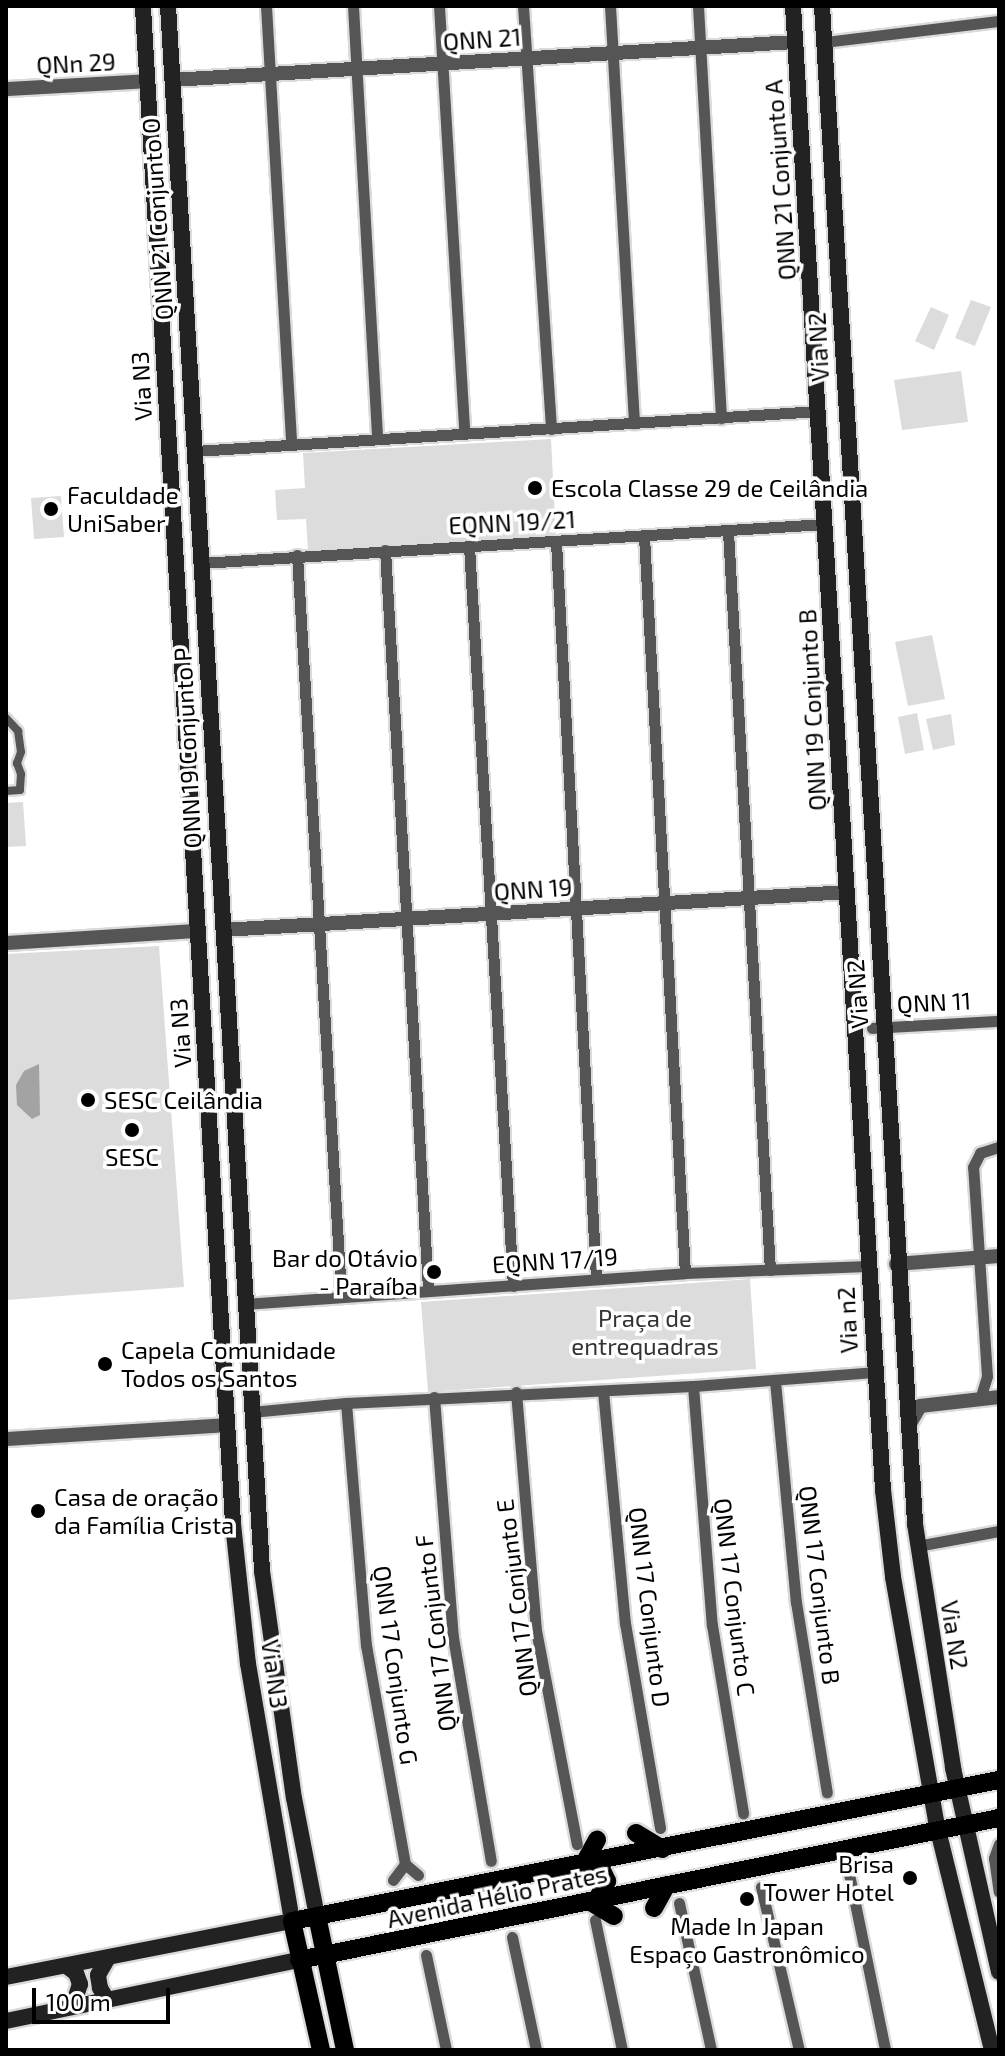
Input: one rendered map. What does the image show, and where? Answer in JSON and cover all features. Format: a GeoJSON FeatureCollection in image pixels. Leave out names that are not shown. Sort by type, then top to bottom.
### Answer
{"type":"FeatureCollection","features":[{"type":"Feature","properties":{"kind":"main road","name":"Via N3"},"geometry":{"type":"LineString","coordinates":[[143,6],[233,1523],[248,1664],[299,1960],[321,2050]]}},
{"type":"Feature","properties":{"kind":"main road","name":"QNN 21 Conjunto O"},"geometry":{"type":"LineString","coordinates":[[168,6],[194,446]]}},
{"type":"Feature","properties":{"kind":"main road","name":"QNN 21 Conjunto A"},"geometry":{"type":"LineString","coordinates":[[793,6],[819,411]]}},
{"type":"Feature","properties":{"kind":"main road","name":"Via N2"},"geometry":{"type":"LineString","coordinates":[[822,6],[881,994],[878,1028],[890,1158],[906,1431],[917,1546],[935,1666],[957,1788],[994,1932],[999,1972]]}},
{"type":"Feature","properties":{"kind":"main road"},"geometry":{"type":"LineString","coordinates":[[801,123],[812,169],[818,243],[825,245],[833,240],[835,219]]}},
{"type":"Feature","properties":{"kind":"main road"},"geometry":{"type":"LineString","coordinates":[[151,149],[161,186],[165,247],[176,253],[182,244]]}},
{"type":"Feature","properties":{"kind":"main road"},"geometry":{"type":"LineString","coordinates":[[810,275],[815,258],[831,262],[834,313],[843,368]]}},
{"type":"Feature","properties":{"kind":"main road"},"geometry":{"type":"LineString","coordinates":[[159,278],[167,269],[178,275],[185,411],[194,446],[201,563]]}},
{"type":"Feature","properties":{"kind":"main road","name":"Via N2"},"geometry":{"type":"LineString","coordinates":[[819,411],[826,533]]}},
{"type":"Feature","properties":{"kind":"main road"},"geometry":{"type":"LineString","coordinates":[[826,533],[844,667],[857,664],[860,640]]}},
{"type":"Feature","properties":{"kind":"main road","name":"QNN 19 Conjunto B"},"geometry":{"type":"LineString","coordinates":[[826,533],[847,895]]}},
{"type":"Feature","properties":{"kind":"main road","name":"QNN 19 Conjunto P"},"geometry":{"type":"LineString","coordinates":[[201,563],[244,1304]]}},
{"type":"Feature","properties":{"kind":"main road"},"geometry":{"type":"LineString","coordinates":[[178,598],[188,646],[191,703],[202,708],[208,699]]}},
{"type":"Feature","properties":{"kind":"main road"},"geometry":{"type":"LineString","coordinates":[[836,700],[840,681],[847,679],[856,684],[859,752],[868,797]]}},
{"type":"Feature","properties":{"kind":"main road"},"geometry":{"type":"LineString","coordinates":[[186,731],[196,722],[205,730],[208,794],[216,823]]}},
{"type":"Feature","properties":{"kind":"main road"},"geometry":{"type":"LineString","coordinates":[[847,895],[857,938],[861,1009],[870,1013],[878,1009],[881,994]]}},
{"type":"Feature","properties":{"kind":"main road","name":"Via n2"},"geometry":{"type":"LineString","coordinates":[[847,895],[874,1372]]}},
{"type":"Feature","properties":{"kind":"main road"},"geometry":{"type":"LineString","coordinates":[[198,956],[208,993],[216,1129],[224,1137],[234,1129]]}},
{"type":"Feature","properties":{"kind":"main road"},"geometry":{"type":"LineString","coordinates":[[856,1045],[860,1028],[878,1028]]}},
{"type":"Feature","properties":{"kind":"main road"},"geometry":{"type":"LineString","coordinates":[[211,1161],[215,1153],[221,1152],[230,1161],[236,1293],[246,1331]]}},
{"type":"Feature","properties":{"kind":"main road"},"geometry":{"type":"LineString","coordinates":[[244,1304],[269,1633],[294,1798],[345,2050]]}},
{"type":"Feature","properties":{"kind":"main road","name":"Via N2"},"geometry":{"type":"LineString","coordinates":[[874,1372],[893,1577],[931,1794],[984,2023],[994,2050]]}},
{"type":"Feature","properties":{"kind":"main road"},"geometry":{"type":"LineString","coordinates":[[878,1427],[898,1542],[904,1545],[911,1542],[915,1524]]}},
{"type":"Feature","properties":{"kind":"main road"},"geometry":{"type":"LineString","coordinates":[[233,1523],[252,1636],[264,1641],[269,1633]]}},
{"type":"Feature","properties":{"kind":"main road"},"geometry":{"type":"LineString","coordinates":[[893,1577],[898,1559],[906,1555],[911,1558],[923,1631],[935,1666]]}},
{"type":"Feature","properties":{"kind":"main road"},"geometry":{"type":"LineString","coordinates":[[248,1664],[257,1656],[267,1663],[276,1731],[294,1798]]}},
{"type":"Feature","properties":{"kind":"main road","name":"Avenida Hélio Prates"},"geometry":{"type":"LineString","coordinates":[[6,1977],[999,1780]]}},
{"type":"Feature","properties":{"kind":"main road","name":"Avenida Hélio Prates"},"geometry":{"type":"LineString","coordinates":[[6,2021],[106,1998],[999,1818]]}},
{"type":"Feature","properties":{"kind":"main road"},"geometry":{"type":"LineString","coordinates":[[636,1833],[663,1849]]}},
{"type":"Feature","properties":{"kind":"main road"},"geometry":{"type":"LineString","coordinates":[[597,1840],[587,1864],[600,1866],[607,1881],[593,1900],[605,1918]]}},
{"type":"Feature","properties":{"kind":"main road"},"geometry":{"type":"LineString","coordinates":[[621,1857],[617,1879],[625,1894]]}},
{"type":"Feature","properties":{"kind":"main road"},"geometry":{"type":"LineString","coordinates":[[654,1908],[667,1885]]}},
{"type":"Feature","properties":{"kind":"main road"},"geometry":{"type":"LineString","coordinates":[[106,1998],[98,1975],[108,1958]]}},
{"type":"Feature","properties":{"kind":"main road"},"geometry":{"type":"LineString","coordinates":[[68,1967],[76,1973],[80,1984],[73,2005]]}},
{"type":"Feature","properties":{"kind":"street"},"geometry":{"type":"LineString","coordinates":[[266,6],[291,444]]}},
{"type":"Feature","properties":{"kind":"street"},"geometry":{"type":"LineString","coordinates":[[353,6],[377,438]]}},
{"type":"Feature","properties":{"kind":"street"},"geometry":{"type":"LineString","coordinates":[[439,6],[464,432]]}},
{"type":"Feature","properties":{"kind":"street"},"geometry":{"type":"LineString","coordinates":[[523,6],[551,429]]}},
{"type":"Feature","properties":{"kind":"street"},"geometry":{"type":"LineString","coordinates":[[610,6],[634,423]]}},
{"type":"Feature","properties":{"kind":"street"},"geometry":{"type":"LineString","coordinates":[[698,6],[721,418]]}},
{"type":"Feature","properties":{"kind":"street"},"geometry":{"type":"LineString","coordinates":[[825,42],[999,21]]}},
{"type":"Feature","properties":{"kind":"street","name":"QNN 21"},"geometry":{"type":"LineString","coordinates":[[172,80],[795,42]]}},
{"type":"Feature","properties":{"kind":"street","name":"QNn 29"},"geometry":{"type":"LineString","coordinates":[[6,89],[148,81]]}},
{"type":"Feature","properties":{"kind":"street"},"geometry":{"type":"LineString","coordinates":[[194,446],[291,444],[819,411]]}},
{"type":"Feature","properties":{"kind":"street"},"geometry":{"type":"LineString","coordinates":[[728,531],[770,1270]]}},
{"type":"Feature","properties":{"kind":"street","name":"EQNN 19/21"},"geometry":{"type":"LineString","coordinates":[[201,563],[728,531],[826,533]]}},
{"type":"Feature","properties":{"kind":"street"},"geometry":{"type":"LineString","coordinates":[[644,536],[685,1273]]}},
{"type":"Feature","properties":{"kind":"street"},"geometry":{"type":"LineString","coordinates":[[556,542],[596,1279]]}},
{"type":"Feature","properties":{"kind":"street"},"geometry":{"type":"LineString","coordinates":[[469,546],[513,1286]]}},
{"type":"Feature","properties":{"kind":"street"},"geometry":{"type":"LineString","coordinates":[[385,550],[428,1289]]}},
{"type":"Feature","properties":{"kind":"street"},"geometry":{"type":"LineString","coordinates":[[297,555],[341,1294]]}},
{"type":"Feature","properties":{"kind":"street"},"geometry":{"type":"LineString","coordinates":[[6,718],[18,731],[21,752],[17,763],[21,774],[20,790],[6,791]]}},
{"type":"Feature","properties":{"kind":"street","name":"QNN 19"},"geometry":{"type":"LineString","coordinates":[[223,930],[576,907],[847,895]]}},
{"type":"Feature","properties":{"kind":"street"},"geometry":{"type":"LineString","coordinates":[[6,943],[197,931]]}},
{"type":"Feature","properties":{"kind":"street","name":"QNN 11"},"geometry":{"type":"LineString","coordinates":[[878,1028],[999,1021]]}},
{"type":"Feature","properties":{"kind":"street"},"geometry":{"type":"LineString","coordinates":[[980,1399],[987,1376],[974,1162],[984,1150],[999,1147]]}},
{"type":"Feature","properties":{"kind":"street"},"geometry":{"type":"LineString","coordinates":[[896,1264],[999,1256]]}},
{"type":"Feature","properties":{"kind":"street","name":"EQNN 17/19"},"geometry":{"type":"LineString","coordinates":[[244,1304],[341,1294],[513,1286],[685,1273],[868,1266]]}},
{"type":"Feature","properties":{"kind":"street"},"geometry":{"type":"LineString","coordinates":[[251,1412],[434,1397],[693,1386],[874,1372]]}},
{"type":"Feature","properties":{"kind":"street","name":"QNN 17 Conjunto B"},"geometry":{"type":"LineString","coordinates":[[775,1381],[796,1602],[827,1793]]}},
{"type":"Feature","properties":{"kind":"street","name":"QNN 17 Conjunto C"},"geometry":{"type":"LineString","coordinates":[[693,1386],[712,1625],[743,1813]]}},
{"type":"Feature","properties":{"kind":"street","name":"QNN 17 Conjunto D"},"geometry":{"type":"LineString","coordinates":[[603,1391],[625,1623],[660,1828]]}},
{"type":"Feature","properties":{"kind":"street","name":"QNN 17 Conjunto E"},"geometry":{"type":"LineString","coordinates":[[516,1392],[536,1630],[577,1844]]}},
{"type":"Feature","properties":{"kind":"street","name":"QNN 17 Conjunto F"},"geometry":{"type":"LineString","coordinates":[[434,1397],[453,1637],[491,1861]]}},
{"type":"Feature","properties":{"kind":"street"},"geometry":{"type":"LineString","coordinates":[[906,1431],[920,1406],[999,1397]]}},
{"type":"Feature","properties":{"kind":"street","name":"QNN 17 Conjunto G"},"geometry":{"type":"LineString","coordinates":[[346,1403],[366,1645],[405,1864]]}},
{"type":"Feature","properties":{"kind":"street"},"geometry":{"type":"LineString","coordinates":[[6,1439],[226,1425]]}},
{"type":"Feature","properties":{"kind":"street"},"geometry":{"type":"LineString","coordinates":[[917,1546],[999,1531]]}},
{"type":"Feature","properties":{"kind":"street"},"geometry":{"type":"LineString","coordinates":[[999,1844],[994,1858],[999,1892]]}},
{"type":"Feature","properties":{"kind":"street"},"geometry":{"type":"LineString","coordinates":[[393,1880],[405,1864],[418,1875]]}},
{"type":"Feature","properties":{"kind":"street"},"geometry":{"type":"LineString","coordinates":[[848,1869],[885,2050]]}},
{"type":"Feature","properties":{"kind":"street"},"geometry":{"type":"LineString","coordinates":[[761,1887],[799,2050]]}},
{"type":"Feature","properties":{"kind":"street"},"geometry":{"type":"LineString","coordinates":[[679,1903],[711,2050]]}},
{"type":"Feature","properties":{"kind":"street"},"geometry":{"type":"LineString","coordinates":[[605,1918],[622,2050]]}},
{"type":"Feature","properties":{"kind":"street"},"geometry":{"type":"LineString","coordinates":[[512,1937],[536,2050]]}},
{"type":"Feature","properties":{"kind":"street"},"geometry":{"type":"LineString","coordinates":[[426,1955],[446,2050]]}},
{"type":"Feature","properties":{"kind":"green space"},"geometry":{"type":"Polygon","coordinates":[[[971,300],[991,307],[975,346],[955,338],[971,300]]]}},
{"type":"Feature","properties":{"kind":"green space"},"geometry":{"type":"Polygon","coordinates":[[[931,307],[949,315],[934,350],[915,341],[931,307]]]}},
{"type":"Feature","properties":{"kind":"green space"},"geometry":{"type":"Polygon","coordinates":[[[961,371],[968,422],[902,430],[894,380],[961,371]]]}},
{"type":"Feature","properties":{"kind":"green space"},"geometry":{"type":"Polygon","coordinates":[[[551,439],[556,537],[308,551],[306,519],[277,520],[275,490],[305,488],[303,453],[551,439]]]}},
{"type":"Feature","properties":{"kind":"green space"},"geometry":{"type":"Polygon","coordinates":[[[61,496],[64,537],[34,539],[31,498],[61,496]]]}},
{"type":"Feature","properties":{"kind":"green space"},"geometry":{"type":"Polygon","coordinates":[[[932,635],[945,699],[908,706],[895,642],[932,635]]]}},
{"type":"Feature","properties":{"kind":"green space"},"geometry":{"type":"Polygon","coordinates":[[[917,713],[924,750],[905,754],[898,717],[917,713]]]}},
{"type":"Feature","properties":{"kind":"green space"},"geometry":{"type":"Polygon","coordinates":[[[951,714],[955,745],[933,750],[926,719],[951,714]]]}},
{"type":"Feature","properties":{"kind":"green space"},"geometry":{"type":"Polygon","coordinates":[[[23,802],[26,846],[6,847],[6,803],[23,802]]]}},
{"type":"Feature","properties":{"kind":"green space","name":"SESC Ceilândia"},"geometry":{"type":"Polygon","coordinates":[[[159,946],[184,1287],[6,1300],[6,954],[159,946]]]}},
{"type":"Feature","properties":{"kind":"green space","name":"Praça de entrequadras"},"geometry":{"type":"Polygon","coordinates":[[[750,1279],[756,1369],[428,1392],[421,1302],[750,1279]]]}},
{"type":"Feature","properties":{"kind":"shaded area"},"geometry":{"type":"Polygon","coordinates":[[[39,1064],[40,1115],[32,1119],[17,1105],[16,1085],[24,1071],[39,1064]]]}},
{"type":"Feature","properties":{"kind":"place","name":"Escola Classe 29 de Ceilândia"},"geometry":{"type":"Point","coordinates":[535,488]}},
{"type":"Feature","properties":{"kind":"place","name":"Faculdade UniSaber"},"geometry":{"type":"Point","coordinates":[51,509]}},
{"type":"Feature","properties":{"kind":"place","name":"SESC Ceilândia"},"geometry":{"type":"Point","coordinates":[88,1100]}},
{"type":"Feature","properties":{"kind":"place","name":"SESC"},"geometry":{"type":"Point","coordinates":[132,1130]}},
{"type":"Feature","properties":{"kind":"place","name":"Bar do Otávio - Paraíba"},"geometry":{"type":"Point","coordinates":[434,1272]}},
{"type":"Feature","properties":{"kind":"place","name":"Capela Comunidade Todos os Santos"},"geometry":{"type":"Point","coordinates":[105,1364]}},
{"type":"Feature","properties":{"kind":"place","name":"Casa de oração da Família Crista"},"geometry":{"type":"Point","coordinates":[38,1511]}},
{"type":"Feature","properties":{"kind":"place","name":"Brisa Tower Hotel"},"geometry":{"type":"Point","coordinates":[910,1878]}},
{"type":"Feature","properties":{"kind":"place","name":"Made In Japan Espaço Gastronômico"},"geometry":{"type":"Point","coordinates":[747,1899]}}]}
